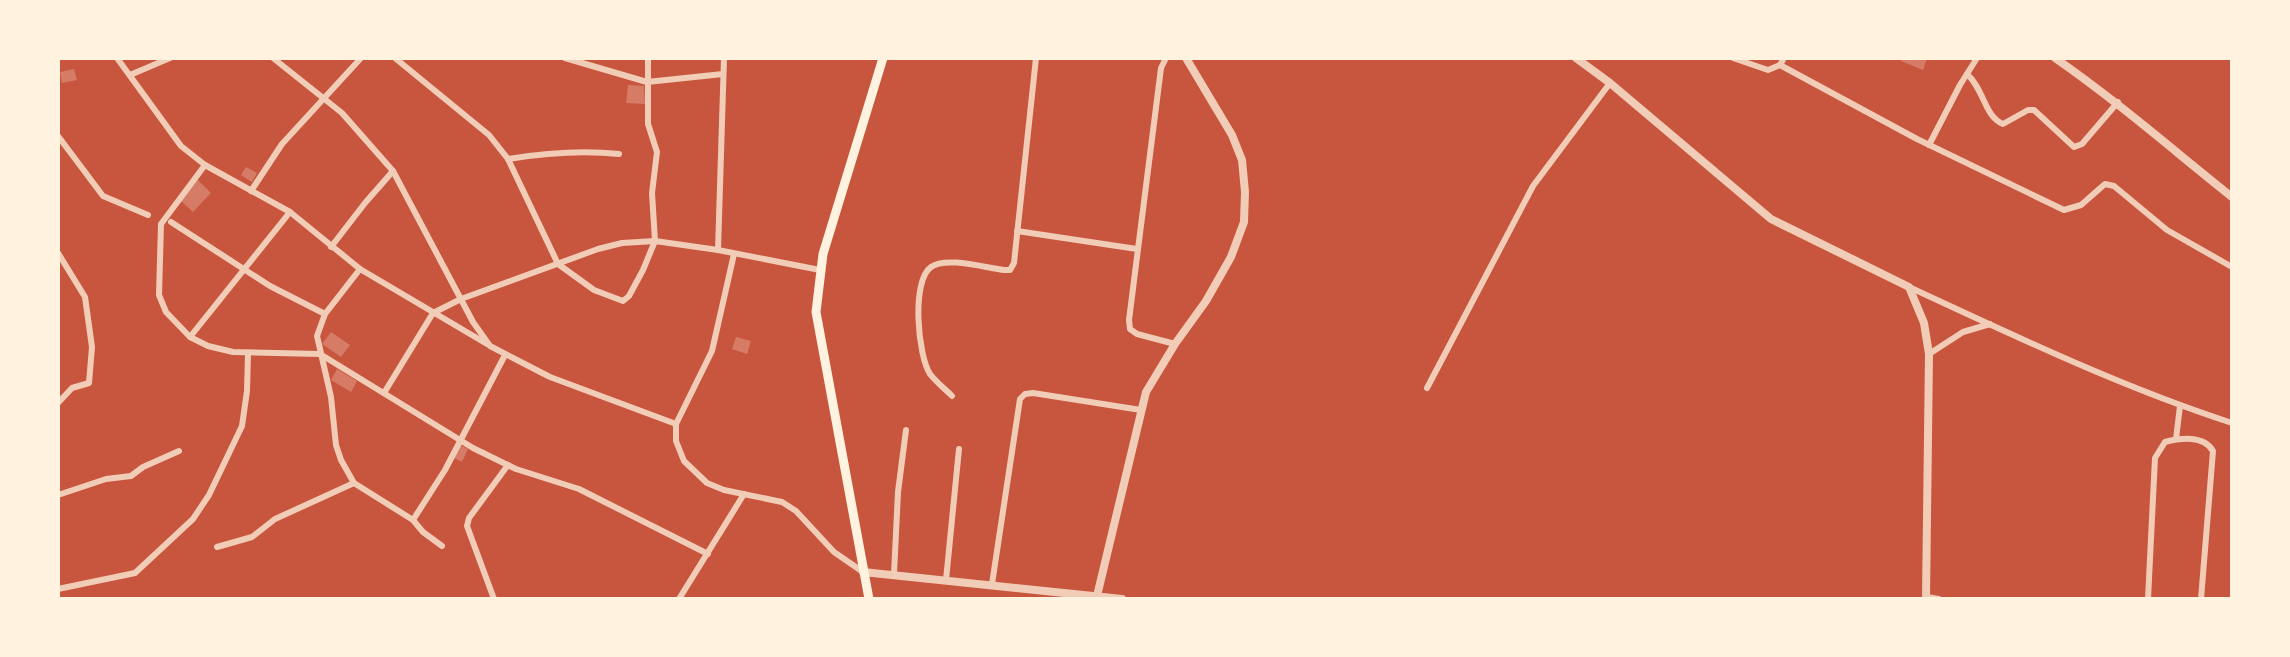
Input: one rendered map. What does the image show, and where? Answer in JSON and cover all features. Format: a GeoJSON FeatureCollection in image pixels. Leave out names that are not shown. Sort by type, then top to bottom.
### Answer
{"type":"FeatureCollection","features":[{"type":"Feature","properties":{"kind":"main road"},"geometry":{"type":"LineString","coordinates":[[869,599],[816,312],[820,270],[883,58]]}},
{"type":"Feature","properties":{"kind":"street"},"geometry":{"type":"LineString","coordinates":[[117,58],[181,146],[205,165],[290,212],[360,269],[505,355],[550,377],[676,424]]}},
{"type":"Feature","properties":{"kind":"street"},"geometry":{"type":"LineString","coordinates":[[130,75],[170,58]]}},
{"type":"Feature","properties":{"kind":"street"},"geometry":{"type":"LineString","coordinates":[[273,58],[323,98],[373,146],[393,171],[473,322],[490,346]]}},
{"type":"Feature","properties":{"kind":"street"},"geometry":{"type":"LineString","coordinates":[[251,191],[282,144],[361,58]]}},
{"type":"Feature","properties":{"kind":"street"},"geometry":{"type":"LineString","coordinates":[[395,58],[489,135],[508,159],[558,264],[594,290],[623,301],[643,270],[655,241],[652,193],[657,152],[648,124],[648,58]]}},
{"type":"Feature","properties":{"kind":"street"},"geometry":{"type":"LineString","coordinates":[[565,58],[647,82],[723,74]]}},
{"type":"Feature","properties":{"kind":"street"},"geometry":{"type":"LineString","coordinates":[[718,250],[724,58]]}},
{"type":"Feature","properties":{"kind":"street"},"geometry":{"type":"LineString","coordinates":[[952,396],[929,373],[920,346],[919,298],[925,273],[930,267],[948,262],[1010,270],[1014,263],[1036,58]]}},
{"type":"Feature","properties":{"kind":"street"},"geometry":{"type":"LineString","coordinates":[[1166,58],[1161,68],[1129,320],[1130,329],[1137,334],[1175,344]]}},
{"type":"Feature","properties":{"kind":"street"},"geometry":{"type":"LineString","coordinates":[[1097,596],[1146,392],[1206,301],[1231,257],[1244,222],[1242,160],[1232,135],[1186,58]]}},
{"type":"Feature","properties":{"kind":"street"},"geometry":{"type":"LineString","coordinates":[[1576,58],[1771,219],[1990,324],[2180,406],[2232,423]]}},
{"type":"Feature","properties":{"kind":"street"},"geometry":{"type":"LineString","coordinates":[[1733,58],[1768,70],[1782,61],[1867,113],[2064,210],[2081,205],[2105,184],[2114,186],[2167,230],[2232,267]]}},
{"type":"Feature","properties":{"kind":"street"},"geometry":{"type":"LineString","coordinates":[[1929,145],[1977,58]]}},
{"type":"Feature","properties":{"kind":"street"},"geometry":{"type":"LineString","coordinates":[[2062,59],[2232,197]]}},
{"type":"Feature","properties":{"kind":"street"},"geometry":{"type":"LineString","coordinates":[[1967,74],[1979,85],[1991,115],[1998,122],[2003,124],[2028,110],[2034,110],[2074,147],[2082,144],[2118,102]]}},
{"type":"Feature","properties":{"kind":"street"},"geometry":{"type":"LineString","coordinates":[[1427,388],[1533,186],[1610,83]]}},
{"type":"Feature","properties":{"kind":"street"},"geometry":{"type":"LineString","coordinates":[[58,136],[103,196],[148,215]]}},
{"type":"Feature","properties":{"kind":"street"},"geometry":{"type":"LineString","coordinates":[[508,159],[587,151],[619,154]]}},
{"type":"Feature","properties":{"kind":"street"},"geometry":{"type":"LineString","coordinates":[[205,165],[161,224],[159,295],[166,312],[190,337],[218,349],[248,354],[320,354],[460,440],[508,465],[579,489],[708,554]]}},
{"type":"Feature","properties":{"kind":"street"},"geometry":{"type":"LineString","coordinates":[[331,247],[393,171]]}},
{"type":"Feature","properties":{"kind":"street"},"geometry":{"type":"LineString","coordinates":[[190,337],[290,212]]}},
{"type":"Feature","properties":{"kind":"street"},"geometry":{"type":"LineString","coordinates":[[171,222],[270,286],[325,314]]}},
{"type":"Feature","properties":{"kind":"street"},"geometry":{"type":"LineString","coordinates":[[1017,231],[1137,249]]}},
{"type":"Feature","properties":{"kind":"street"},"geometry":{"type":"LineString","coordinates":[[384,393],[433,313],[461,299],[622,243],[655,241],[820,270]]}},
{"type":"Feature","properties":{"kind":"street"},"geometry":{"type":"LineString","coordinates":[[58,253],[85,297],[92,347],[89,383],[72,388],[58,403]]}},
{"type":"Feature","properties":{"kind":"street"},"geometry":{"type":"LineString","coordinates":[[734,254],[712,351],[676,424],[676,441],[684,461],[696,474],[724,490],[782,502],[796,511],[834,552],[863,572],[1122,599]]}},
{"type":"Feature","properties":{"kind":"street"},"geometry":{"type":"LineString","coordinates":[[360,269],[325,314],[317,336],[331,397],[336,445],[345,471],[354,483],[413,520],[442,546]]}},
{"type":"Feature","properties":{"kind":"street"},"geometry":{"type":"LineString","coordinates":[[1909,287],[1924,323],[1929,354],[1927,598],[1939,599]]}},
{"type":"Feature","properties":{"kind":"street"},"geometry":{"type":"LineString","coordinates":[[1929,354],[1963,332],[1990,324]]}},
{"type":"Feature","properties":{"kind":"street"},"geometry":{"type":"LineString","coordinates":[[58,589],[135,573],[193,519],[209,495],[242,426],[248,354]]}},
{"type":"Feature","properties":{"kind":"street"},"geometry":{"type":"LineString","coordinates":[[413,520],[505,355]]}},
{"type":"Feature","properties":{"kind":"street"},"geometry":{"type":"LineString","coordinates":[[992,584],[1020,399],[1025,394],[1033,393],[1141,410]]}},
{"type":"Feature","properties":{"kind":"street"},"geometry":{"type":"LineString","coordinates":[[2176,439],[2180,406]]}},
{"type":"Feature","properties":{"kind":"street"},"geometry":{"type":"LineString","coordinates":[[894,574],[898,492],[906,430]]}},
{"type":"Feature","properties":{"kind":"street"},"geometry":{"type":"LineString","coordinates":[[2148,599],[2155,458],[2165,442],[2176,439],[2203,441],[2213,451],[2201,599]]}},
{"type":"Feature","properties":{"kind":"street"},"geometry":{"type":"LineString","coordinates":[[946,580],[959,449]]}},
{"type":"Feature","properties":{"kind":"street"},"geometry":{"type":"LineString","coordinates":[[58,495],[106,479],[131,476],[143,467],[179,451]]}},
{"type":"Feature","properties":{"kind":"street"},"geometry":{"type":"LineString","coordinates":[[494,599],[467,526],[469,518],[508,465]]}},
{"type":"Feature","properties":{"kind":"street"},"geometry":{"type":"LineString","coordinates":[[217,547],[252,537],[275,519],[354,483]]}},
{"type":"Feature","properties":{"kind":"street"},"geometry":{"type":"LineString","coordinates":[[679,599],[744,494]]}},
{"type":"Feature","properties":{"kind":"building"},"geometry":{"type":"Polygon","coordinates":[[[1903,58],[1927,58],[1923,70],[1901,61],[1903,58]]]}},
{"type":"Feature","properties":{"kind":"building"},"geometry":{"type":"Polygon","coordinates":[[[74,69],[77,80],[62,83],[60,72],[74,69]]]}},
{"type":"Feature","properties":{"kind":"building"},"geometry":{"type":"Polygon","coordinates":[[[628,85],[644,86],[645,104],[626,103],[628,85]]]}},
{"type":"Feature","properties":{"kind":"building"},"geometry":{"type":"Polygon","coordinates":[[[246,167],[257,173],[252,182],[241,175],[246,167]]]}},
{"type":"Feature","properties":{"kind":"building"},"geometry":{"type":"Polygon","coordinates":[[[197,179],[211,193],[193,212],[179,199],[197,179]]]}},
{"type":"Feature","properties":{"kind":"building"},"geometry":{"type":"Polygon","coordinates":[[[331,332],[350,345],[341,357],[322,344],[331,332]]]}},
{"type":"Feature","properties":{"kind":"building"},"geometry":{"type":"Polygon","coordinates":[[[736,337],[751,341],[747,354],[732,349],[736,337]]]}},
{"type":"Feature","properties":{"kind":"building"},"geometry":{"type":"Polygon","coordinates":[[[337,369],[357,381],[351,392],[331,380],[337,369]]]}},
{"type":"Feature","properties":{"kind":"building"},"geometry":{"type":"Polygon","coordinates":[[[460,445],[468,449],[462,462],[454,458],[460,445]]]}}]}
